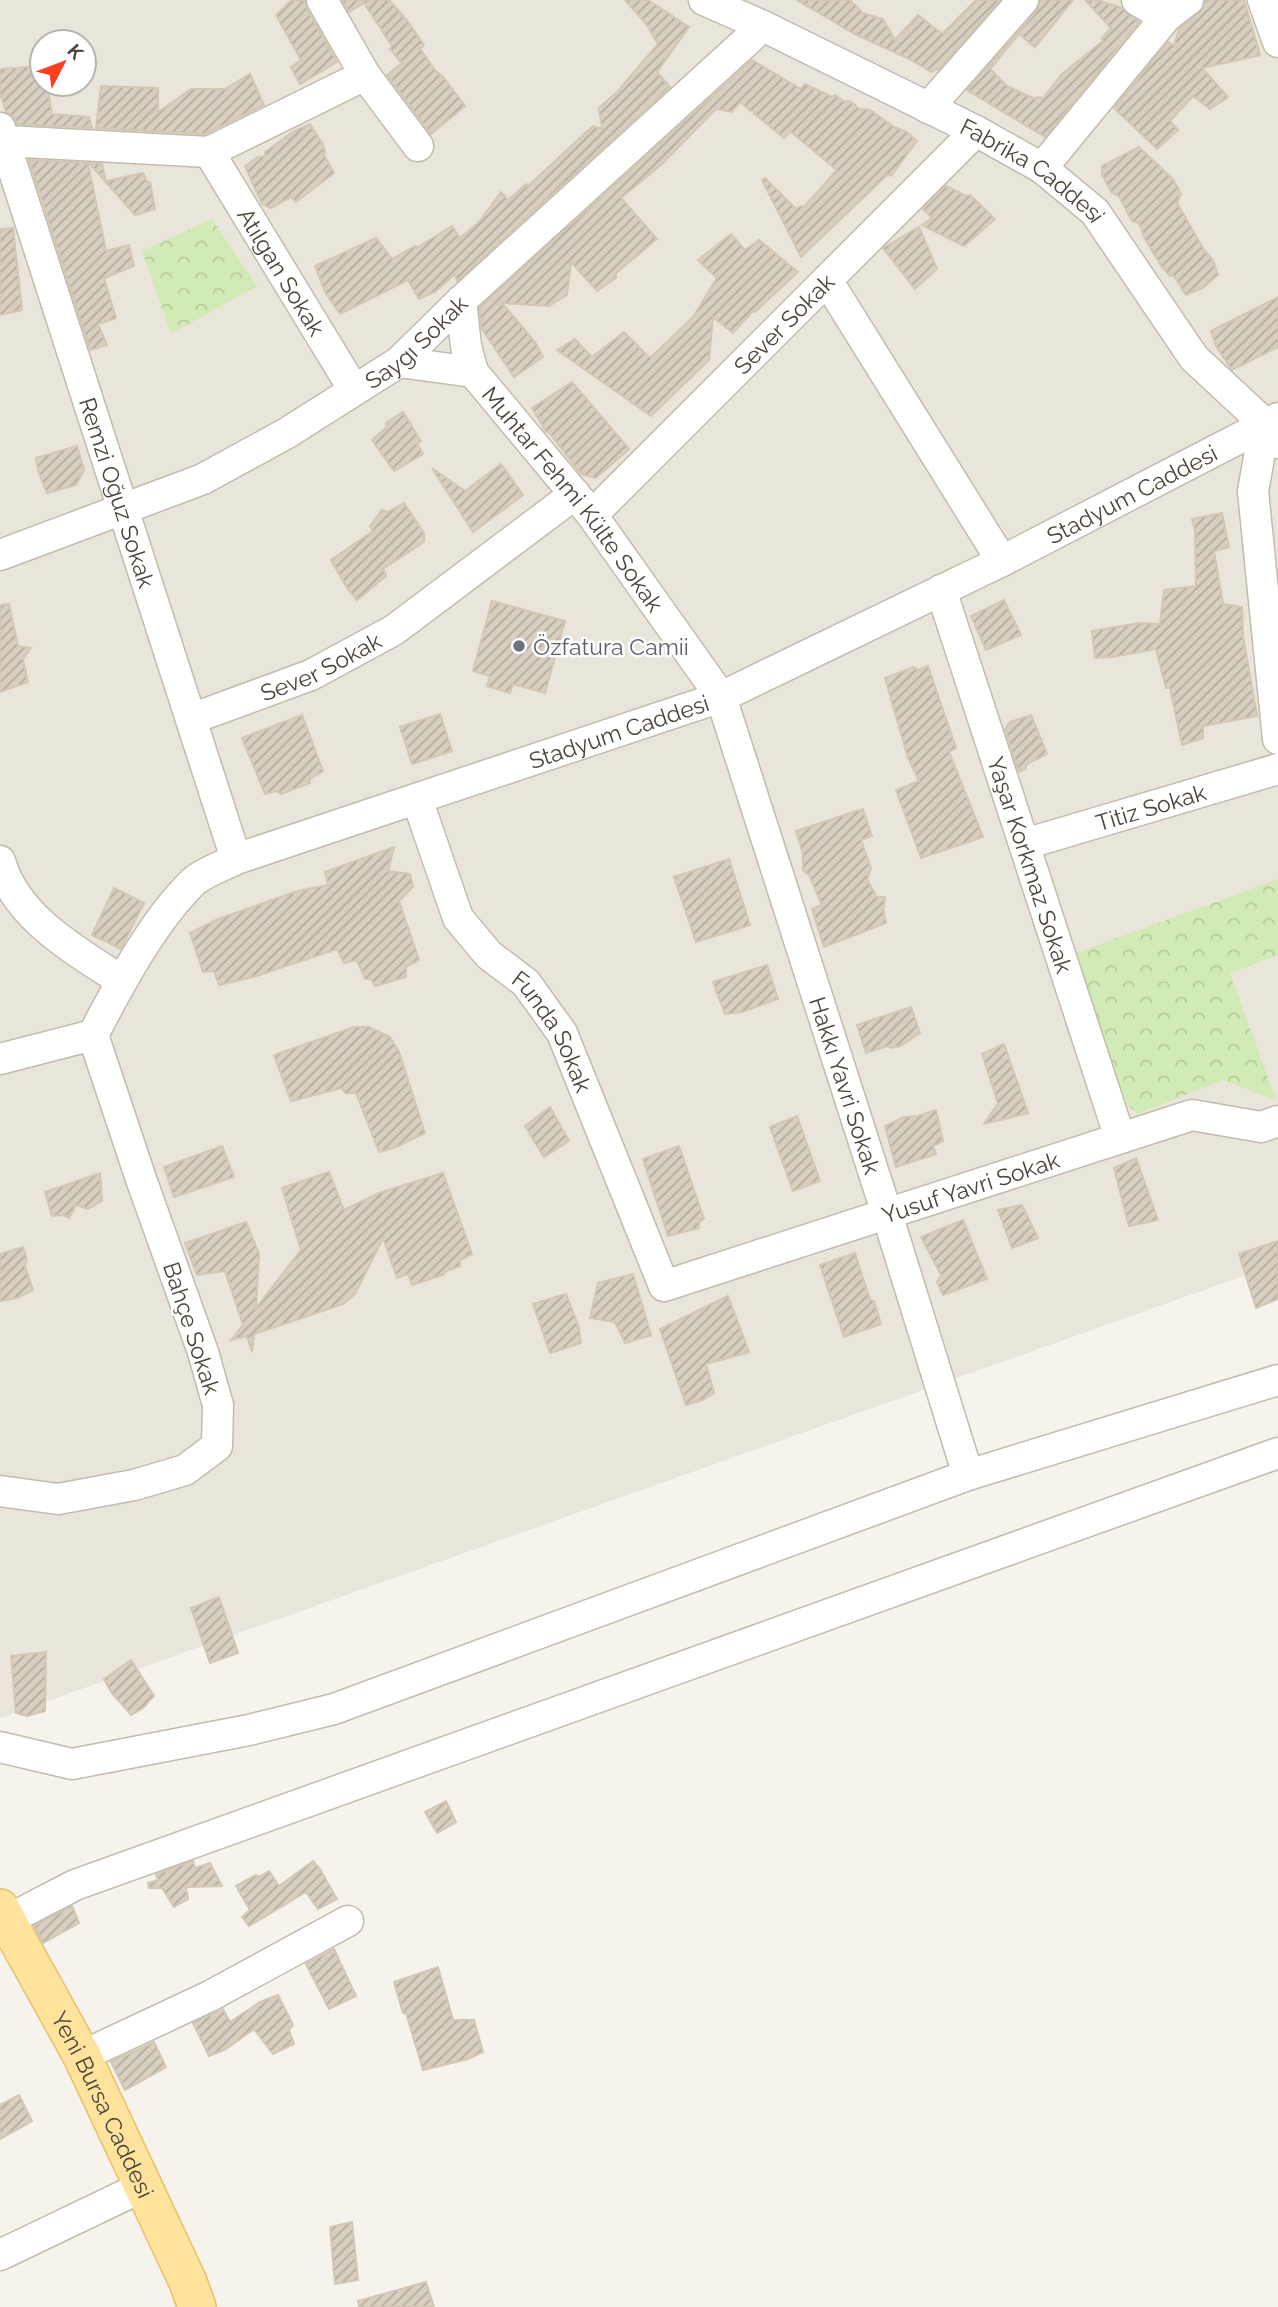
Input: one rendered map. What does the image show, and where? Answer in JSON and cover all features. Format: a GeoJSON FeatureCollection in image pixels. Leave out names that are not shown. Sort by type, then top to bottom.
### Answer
{"type":"FeatureCollection","features":[{"type":"Feature","properties":{"kind":"main road","name":"Yeni Bursa Caddesi"},"geometry":{"type":"LineString","coordinates":[[2,1917],[82,2056],[188,2282],[197,2307]]}},
{"type":"Feature","properties":{"kind":"street"},"geometry":{"type":"LineString","coordinates":[[322,0],[365,75],[418,146]]}},
{"type":"Feature","properties":{"kind":"street","name":"Fabrika Caddesi"},"geometry":{"type":"LineString","coordinates":[[704,0],[763,26],[975,131],[1042,168],[1095,212],[1194,358],[1274,429]]}},
{"type":"Feature","properties":{"kind":"street"},"geometry":{"type":"LineString","coordinates":[[928,108],[1023,0]]}},
{"type":"Feature","properties":{"kind":"street"},"geometry":{"type":"LineString","coordinates":[[1042,168],[1177,9],[1138,0]]}},
{"type":"Feature","properties":{"kind":"street"},"geometry":{"type":"LineString","coordinates":[[1263,0],[1278,42]]}},
{"type":"Feature","properties":{"kind":"street","name":"Saygı Sokak"},"geometry":{"type":"LineString","coordinates":[[0,555],[203,479],[287,433],[399,362],[461,301],[763,26]]}},
{"type":"Feature","properties":{"kind":"street"},"geometry":{"type":"LineString","coordinates":[[3,135],[209,152],[365,75]]}},
{"type":"Feature","properties":{"kind":"street","name":"Sever Sokak"},"geometry":{"type":"LineString","coordinates":[[191,719],[311,675],[394,630],[584,505],[827,280],[975,131]]}},
{"type":"Feature","properties":{"kind":"street","name":"Remzi Oğuz Sokak"},"geometry":{"type":"LineString","coordinates":[[3,135],[236,859]]}},
{"type":"Feature","properties":{"kind":"street","name":"Atılgan Sokak"},"geometry":{"type":"LineString","coordinates":[[209,152],[354,390]]}},
{"type":"Feature","properties":{"kind":"street"},"geometry":{"type":"LineString","coordinates":[[827,280],[1002,561]]}},
{"type":"Feature","properties":{"kind":"street","name":"Muhtar Fehmi Külte Sokak"},"geometry":{"type":"LineString","coordinates":[[461,301],[466,346],[473,372],[584,505],[720,697]]}},
{"type":"Feature","properties":{"kind":"street","name":"Muhtar Fehmi Külte Sokak"},"geometry":{"type":"LineString","coordinates":[[399,362],[473,372]]}},
{"type":"Feature","properties":{"kind":"street"},"geometry":{"type":"LineString","coordinates":[[1274,429],[1253,491],[1278,739]]}},
{"type":"Feature","properties":{"kind":"street","name":"Stadyum Caddesi"},"geometry":{"type":"LineString","coordinates":[[93,1035],[122,981],[158,925],[195,880],[236,859],[720,697],[1274,429]]}},
{"type":"Feature","properties":{"kind":"street","name":"Yaşar Korkmaz Sokak"},"geometry":{"type":"LineString","coordinates":[[942,590],[1120,1138]]}},
{"type":"Feature","properties":{"kind":"street","name":"Hakkı Yavri Sokak"},"geometry":{"type":"LineString","coordinates":[[720,697],[968,1475]]}},
{"type":"Feature","properties":{"kind":"street","name":"Titiz Sokak"},"geometry":{"type":"LineString","coordinates":[[1025,844],[1278,769]]}},
{"type":"Feature","properties":{"kind":"street","name":"Funda Sokak"},"geometry":{"type":"LineString","coordinates":[[416,799],[458,918],[489,954],[526,983],[562,1033],[664,1286]]}},
{"type":"Feature","properties":{"kind":"street"},"geometry":{"type":"LineString","coordinates":[[0,861],[6,881],[48,931],[122,981]]}},
{"type":"Feature","properties":{"kind":"street"},"geometry":{"type":"LineString","coordinates":[[0,1059],[93,1035]]}},
{"type":"Feature","properties":{"kind":"street","name":"Bahçe Sokak"},"geometry":{"type":"LineString","coordinates":[[0,1491],[58,1499],[134,1485],[185,1470],[217,1446],[218,1405],[204,1352],[141,1179],[93,1035]]}},
{"type":"Feature","properties":{"kind":"street","name":"Yusuf Yavri Sokak"},"geometry":{"type":"LineString","coordinates":[[664,1286],[1192,1115],[1261,1127],[1278,1121]]}},
{"type":"Feature","properties":{"kind":"street"},"geometry":{"type":"LineString","coordinates":[[0,1747],[72,1764],[249,1730],[334,1709],[968,1475],[1278,1380]]}},
{"type":"Feature","properties":{"kind":"street"},"geometry":{"type":"LineString","coordinates":[[2,1917],[75,1885],[1278,1453]]}},
{"type":"Feature","properties":{"kind":"street"},"geometry":{"type":"LineString","coordinates":[[82,2056],[211,1996],[348,1922]]}},
{"type":"Feature","properties":{"kind":"street"},"geometry":{"type":"LineString","coordinates":[[0,2255],[144,2186]]}},
{"type":"Feature","properties":{"kind":"shaded area"},"geometry":{"type":"Polygon","coordinates":[[[0,0],[1278,0],[1278,1279],[1255,1272],[0,1718],[0,0]]]}},
{"type":"Feature","properties":{"kind":"green space"},"geometry":{"type":"Polygon","coordinates":[[[212,219],[257,286],[171,334],[142,251],[212,219]]]}},
{"type":"Feature","properties":{"kind":"green space"},"geometry":{"type":"Polygon","coordinates":[[[1278,879],[1278,955],[1230,973],[1276,1100],[1223,1080],[1138,1114],[1126,1104],[1071,955],[1278,879]]]}},
{"type":"Feature","properties":{"kind":"building"},"geometry":{"type":"Polygon","coordinates":[[[292,0],[305,0],[307,9],[337,62],[300,84],[291,67],[301,60],[276,15],[292,0]]]}},
{"type":"Feature","properties":{"kind":"building"},"geometry":{"type":"Polygon","coordinates":[[[342,0],[389,0],[424,45],[420,49],[465,106],[431,134],[387,75],[402,63],[390,49],[392,46],[364,3],[349,12],[342,0]]]}},
{"type":"Feature","properties":{"kind":"building"},"geometry":{"type":"Polygon","coordinates":[[[625,0],[648,0],[689,27],[657,72],[670,87],[457,281],[455,274],[435,292],[419,299],[408,280],[340,314],[325,292],[315,266],[376,238],[392,259],[452,226],[460,238],[479,222],[501,192],[508,200],[526,184],[528,186],[593,126],[602,129],[599,108],[617,92],[658,44],[647,25],[625,0]]]}},
{"type":"Feature","properties":{"kind":"building"},"geometry":{"type":"Polygon","coordinates":[[[797,0],[850,0],[863,13],[883,19],[895,40],[918,15],[942,34],[976,0],[1000,0],[938,70],[932,72],[853,33],[797,0]]]}},
{"type":"Feature","properties":{"kind":"building"},"geometry":{"type":"Polygon","coordinates":[[[1040,0],[1073,0],[1035,47],[1019,34],[990,69],[1007,86],[1035,99],[1043,98],[1062,74],[1103,41],[1102,38],[1111,28],[1085,0],[1097,0],[1122,8],[1139,22],[1045,137],[967,90],[1036,12],[1040,0]]]}},
{"type":"Feature","properties":{"kind":"building"},"geometry":{"type":"Polygon","coordinates":[[[1205,0],[1244,0],[1260,55],[1202,68],[1228,97],[1210,109],[1193,96],[1170,121],[1178,130],[1157,149],[1114,108],[1168,42],[1174,46],[1179,29],[1199,13],[1205,0]]]}},
{"type":"Feature","properties":{"kind":"building"},"geometry":{"type":"Polygon","coordinates":[[[752,60],[801,89],[805,84],[832,97],[835,95],[843,101],[850,101],[859,109],[870,110],[917,141],[891,176],[888,174],[801,257],[762,180],[765,178],[796,209],[804,207],[837,170],[791,132],[784,138],[740,102],[732,112],[716,109],[661,165],[621,198],[657,239],[616,273],[616,278],[597,291],[571,262],[567,295],[549,306],[502,303],[535,342],[543,357],[514,377],[482,329],[479,308],[752,60]]]}},
{"type":"Feature","properties":{"kind":"building"},"geometry":{"type":"Polygon","coordinates":[[[28,67],[28,98],[49,98],[52,114],[89,117],[92,128],[17,124],[6,112],[0,93],[0,69],[28,67]]]}},
{"type":"Feature","properties":{"kind":"building"},"geometry":{"type":"Polygon","coordinates":[[[250,74],[264,105],[205,134],[96,128],[101,86],[158,88],[158,112],[191,89],[225,89],[250,74]]]}},
{"type":"Feature","properties":{"kind":"building"},"geometry":{"type":"Polygon","coordinates":[[[310,124],[323,145],[324,155],[334,173],[296,202],[291,197],[271,208],[262,204],[245,166],[258,157],[265,156],[265,152],[294,131],[310,124]]]}},
{"type":"Feature","properties":{"kind":"building"},"geometry":{"type":"Polygon","coordinates":[[[1139,147],[1173,179],[1181,194],[1177,203],[1204,250],[1213,260],[1218,275],[1203,288],[1186,295],[1174,276],[1170,276],[1162,267],[1139,223],[1132,221],[1119,196],[1112,193],[1102,175],[1102,166],[1139,147]]]}},
{"type":"Feature","properties":{"kind":"building"},"geometry":{"type":"Polygon","coordinates":[[[29,160],[88,163],[106,251],[129,245],[134,266],[104,278],[116,318],[98,324],[107,345],[90,350],[29,160]]]}},
{"type":"Feature","properties":{"kind":"building"},"geometry":{"type":"Polygon","coordinates":[[[89,163],[102,164],[106,181],[143,173],[147,182],[150,182],[155,209],[135,215],[89,163]]]}},
{"type":"Feature","properties":{"kind":"building"},"geometry":{"type":"Polygon","coordinates":[[[946,186],[966,196],[970,195],[995,219],[964,246],[922,225],[932,218],[923,209],[946,186]]]}},
{"type":"Feature","properties":{"kind":"building"},"geometry":{"type":"Polygon","coordinates":[[[919,227],[937,269],[915,289],[883,248],[919,227]]]}},
{"type":"Feature","properties":{"kind":"building"},"geometry":{"type":"Polygon","coordinates":[[[13,228],[22,310],[0,315],[0,229],[13,228]]]}},
{"type":"Feature","properties":{"kind":"building"},"geometry":{"type":"Polygon","coordinates":[[[731,234],[745,250],[759,240],[798,272],[753,311],[733,333],[713,317],[709,360],[651,416],[557,350],[575,339],[592,357],[624,332],[650,358],[693,317],[717,278],[698,260],[731,234]]]}},
{"type":"Feature","properties":{"kind":"building"},"geometry":{"type":"Polygon","coordinates":[[[1278,297],[1278,347],[1232,370],[1216,346],[1211,331],[1278,297]]]}},
{"type":"Feature","properties":{"kind":"building"},"geometry":{"type":"Polygon","coordinates":[[[572,382],[629,449],[596,478],[581,474],[548,431],[546,432],[532,408],[572,382]]]}},
{"type":"Feature","properties":{"kind":"building"},"geometry":{"type":"Polygon","coordinates":[[[403,412],[421,441],[417,444],[423,454],[394,471],[372,440],[387,427],[386,423],[403,412]]]}},
{"type":"Feature","properties":{"kind":"building"},"geometry":{"type":"Polygon","coordinates":[[[77,446],[84,470],[76,485],[47,493],[36,458],[77,446]]]}},
{"type":"Feature","properties":{"kind":"building"},"geometry":{"type":"Polygon","coordinates":[[[501,464],[523,495],[473,532],[432,468],[465,491],[501,464]]]}},
{"type":"Feature","properties":{"kind":"building"},"geometry":{"type":"Polygon","coordinates":[[[404,503],[424,533],[424,542],[383,569],[386,576],[357,600],[331,560],[373,531],[370,526],[382,510],[388,512],[404,503]]]}},
{"type":"Feature","properties":{"kind":"building"},"geometry":{"type":"Polygon","coordinates":[[[1222,513],[1229,547],[1214,551],[1223,604],[1242,607],[1243,636],[1257,716],[1203,726],[1203,738],[1182,745],[1170,688],[1166,688],[1156,649],[1095,658],[1092,631],[1139,623],[1160,624],[1164,590],[1196,586],[1195,531],[1192,519],[1222,513]]]}},
{"type":"Feature","properties":{"kind":"building"},"geometry":{"type":"Polygon","coordinates":[[[1004,600],[1021,635],[986,650],[971,616],[1004,600]]]}},
{"type":"Feature","properties":{"kind":"building","name":"Özfatura Camii"},"geometry":{"type":"Polygon","coordinates":[[[492,601],[565,621],[545,693],[513,684],[510,693],[487,686],[490,676],[473,671],[492,601]]]}},
{"type":"Feature","properties":{"kind":"building"},"geometry":{"type":"Polygon","coordinates":[[[9,604],[18,646],[31,648],[23,659],[28,682],[0,692],[0,605],[9,604]]]}},
{"type":"Feature","properties":{"kind":"building"},"geometry":{"type":"Polygon","coordinates":[[[928,666],[956,748],[949,752],[983,837],[921,858],[896,790],[919,781],[908,758],[885,678],[914,667],[918,670],[928,666]]]}},
{"type":"Feature","properties":{"kind":"building"},"geometry":{"type":"Polygon","coordinates":[[[440,714],[452,751],[412,764],[400,727],[440,714]]]}},
{"type":"Feature","properties":{"kind":"building"},"geometry":{"type":"Polygon","coordinates":[[[302,715],[323,771],[310,779],[310,783],[281,794],[277,791],[265,794],[242,738],[302,715]]]}},
{"type":"Feature","properties":{"kind":"building"},"geometry":{"type":"Polygon","coordinates":[[[1031,715],[1047,754],[1027,764],[1025,769],[1019,772],[1005,729],[1010,722],[1031,715]]]}},
{"type":"Feature","properties":{"kind":"building"},"geometry":{"type":"Polygon","coordinates":[[[863,809],[872,836],[861,840],[871,868],[867,880],[877,897],[885,897],[883,909],[886,923],[824,947],[812,909],[822,905],[809,875],[803,870],[803,854],[796,831],[863,809]]]}},
{"type":"Feature","properties":{"kind":"building"},"geometry":{"type":"Polygon","coordinates":[[[394,847],[388,871],[410,874],[413,887],[399,901],[419,960],[406,967],[406,977],[375,986],[371,979],[365,979],[357,960],[344,963],[337,949],[253,977],[219,985],[214,971],[203,972],[190,933],[218,919],[298,891],[328,885],[325,872],[394,847]]]}},
{"type":"Feature","properties":{"kind":"building"},"geometry":{"type":"Polygon","coordinates":[[[729,859],[750,925],[696,942],[674,877],[729,859]]]}},
{"type":"Feature","properties":{"kind":"building"},"geometry":{"type":"Polygon","coordinates":[[[114,888],[144,903],[121,949],[92,935],[114,888]]]}},
{"type":"Feature","properties":{"kind":"building"},"geometry":{"type":"Polygon","coordinates":[[[767,965],[778,999],[742,1012],[725,1014],[713,982],[767,965]]]}},
{"type":"Feature","properties":{"kind":"building"},"geometry":{"type":"Polygon","coordinates":[[[911,1007],[920,1033],[900,1046],[888,1046],[866,1053],[857,1025],[911,1007]]]}},
{"type":"Feature","properties":{"kind":"building"},"geometry":{"type":"Polygon","coordinates":[[[354,1027],[369,1027],[390,1037],[399,1052],[425,1133],[379,1152],[356,1093],[345,1093],[342,1088],[291,1101],[274,1055],[354,1027]]]}},
{"type":"Feature","properties":{"kind":"building"},"geometry":{"type":"Polygon","coordinates":[[[1004,1044],[1028,1113],[984,1124],[998,1103],[982,1054],[1004,1044]]]}},
{"type":"Feature","properties":{"kind":"building"},"geometry":{"type":"Polygon","coordinates":[[[550,1107],[569,1141],[544,1157],[525,1126],[550,1107]]]}},
{"type":"Feature","properties":{"kind":"building"},"geometry":{"type":"Polygon","coordinates":[[[936,1110],[943,1141],[933,1146],[936,1154],[896,1167],[885,1126],[904,1117],[936,1110]]]}},
{"type":"Feature","properties":{"kind":"building"},"geometry":{"type":"Polygon","coordinates":[[[797,1116],[820,1181],[793,1191],[770,1127],[797,1116]]]}},
{"type":"Feature","properties":{"kind":"building"},"geometry":{"type":"Polygon","coordinates":[[[222,1146],[234,1177],[174,1197],[164,1167],[222,1146]]]}},
{"type":"Feature","properties":{"kind":"building"},"geometry":{"type":"Polygon","coordinates":[[[679,1146],[704,1219],[699,1222],[699,1228],[668,1236],[643,1159],[679,1146]]]}},
{"type":"Feature","properties":{"kind":"building"},"geometry":{"type":"Polygon","coordinates":[[[1136,1158],[1158,1220],[1129,1226],[1114,1168],[1136,1158]]]}},
{"type":"Feature","properties":{"kind":"building"},"geometry":{"type":"Polygon","coordinates":[[[329,1172],[344,1210],[379,1193],[443,1173],[472,1254],[460,1260],[460,1266],[446,1271],[443,1275],[412,1285],[408,1274],[397,1278],[383,1238],[355,1294],[343,1304],[254,1334],[252,1352],[247,1336],[231,1340],[243,1325],[225,1271],[197,1275],[185,1243],[246,1222],[259,1254],[256,1308],[301,1250],[282,1188],[329,1172]]]}},
{"type":"Feature","properties":{"kind":"building"},"geometry":{"type":"Polygon","coordinates":[[[100,1173],[102,1201],[88,1209],[76,1205],[69,1218],[63,1215],[52,1216],[45,1192],[100,1173]]]}},
{"type":"Feature","properties":{"kind":"building"},"geometry":{"type":"Polygon","coordinates":[[[1022,1205],[1038,1238],[1012,1248],[998,1210],[1022,1205]]]}},
{"type":"Feature","properties":{"kind":"building"},"geometry":{"type":"Polygon","coordinates":[[[963,1220],[987,1279],[943,1295],[937,1282],[941,1275],[921,1237],[963,1220]]]}},
{"type":"Feature","properties":{"kind":"building"},"geometry":{"type":"Polygon","coordinates":[[[1278,1241],[1278,1299],[1256,1308],[1239,1254],[1278,1241]]]}},
{"type":"Feature","properties":{"kind":"building"},"geometry":{"type":"Polygon","coordinates":[[[23,1247],[27,1260],[25,1266],[33,1290],[17,1298],[0,1301],[0,1254],[23,1247]]]}},
{"type":"Feature","properties":{"kind":"building"},"geometry":{"type":"Polygon","coordinates":[[[855,1253],[881,1324],[844,1337],[820,1265],[855,1253]]]}},
{"type":"Feature","properties":{"kind":"building"},"geometry":{"type":"Polygon","coordinates":[[[633,1274],[651,1335],[625,1343],[615,1322],[590,1318],[598,1283],[633,1274]]]}},
{"type":"Feature","properties":{"kind":"building"},"geometry":{"type":"Polygon","coordinates":[[[566,1294],[579,1328],[581,1343],[550,1353],[533,1304],[566,1294]]]}},
{"type":"Feature","properties":{"kind":"building"},"geometry":{"type":"Polygon","coordinates":[[[728,1296],[749,1352],[706,1364],[714,1393],[686,1405],[660,1329],[728,1296]]]}},
{"type":"Feature","properties":{"kind":"building"},"geometry":{"type":"Polygon","coordinates":[[[219,1597],[238,1653],[210,1663],[191,1608],[219,1597]]]}},
{"type":"Feature","properties":{"kind":"building"},"geometry":{"type":"Polygon","coordinates":[[[46,1652],[45,1711],[27,1716],[16,1713],[11,1656],[46,1652]]]}},
{"type":"Feature","properties":{"kind":"building"},"geometry":{"type":"Polygon","coordinates":[[[131,1660],[154,1696],[143,1708],[131,1715],[111,1692],[104,1679],[131,1660]]]}},
{"type":"Feature","properties":{"kind":"building"},"geometry":{"type":"Polygon","coordinates":[[[446,1801],[456,1822],[437,1833],[425,1812],[446,1801]]]}},
{"type":"Feature","properties":{"kind":"building"},"geometry":{"type":"Polygon","coordinates":[[[193,1861],[195,1868],[210,1863],[222,1886],[186,1887],[188,1899],[174,1907],[162,1888],[149,1888],[148,1883],[158,1880],[156,1874],[193,1861]]]}},
{"type":"Feature","properties":{"kind":"building"},"geometry":{"type":"Polygon","coordinates":[[[313,1861],[337,1899],[318,1909],[306,1892],[249,1926],[242,1917],[250,1910],[236,1886],[269,1871],[279,1886],[313,1861]]]}},
{"type":"Feature","properties":{"kind":"building"},"geometry":{"type":"Polygon","coordinates":[[[72,1906],[79,1923],[43,1943],[34,1926],[72,1906]]]}},
{"type":"Feature","properties":{"kind":"building"},"geometry":{"type":"Polygon","coordinates":[[[334,1949],[356,1996],[329,2009],[306,1964],[334,1949]]]}},
{"type":"Feature","properties":{"kind":"building"},"geometry":{"type":"Polygon","coordinates":[[[438,1967],[453,2020],[474,2020],[483,2052],[468,2059],[423,2070],[394,1982],[438,1967]]]}},
{"type":"Feature","properties":{"kind":"building"},"geometry":{"type":"Polygon","coordinates":[[[278,1995],[293,2025],[289,2030],[294,2044],[273,2054],[254,2029],[226,2049],[209,2056],[193,2023],[223,2009],[230,2022],[260,2002],[278,1995]]]}},
{"type":"Feature","properties":{"kind":"building"},"geometry":{"type":"Polygon","coordinates":[[[154,2042],[166,2067],[125,2090],[111,2062],[154,2042]]]}},
{"type":"Feature","properties":{"kind":"building"},"geometry":{"type":"Polygon","coordinates":[[[19,2095],[32,2121],[0,2139],[0,2105],[19,2095]]]}},
{"type":"Feature","properties":{"kind":"building"},"geometry":{"type":"Polygon","coordinates":[[[352,2222],[358,2280],[335,2284],[330,2227],[352,2222]]]}},
{"type":"Feature","properties":{"kind":"building"},"geometry":{"type":"Polygon","coordinates":[[[426,2282],[434,2307],[359,2307],[358,2301],[426,2282]]]}},
{"type":"Feature","properties":{"kind":"place","name":"Özfatura Camii"},"geometry":{"type":"Point","coordinates":[519,646]}}]}
